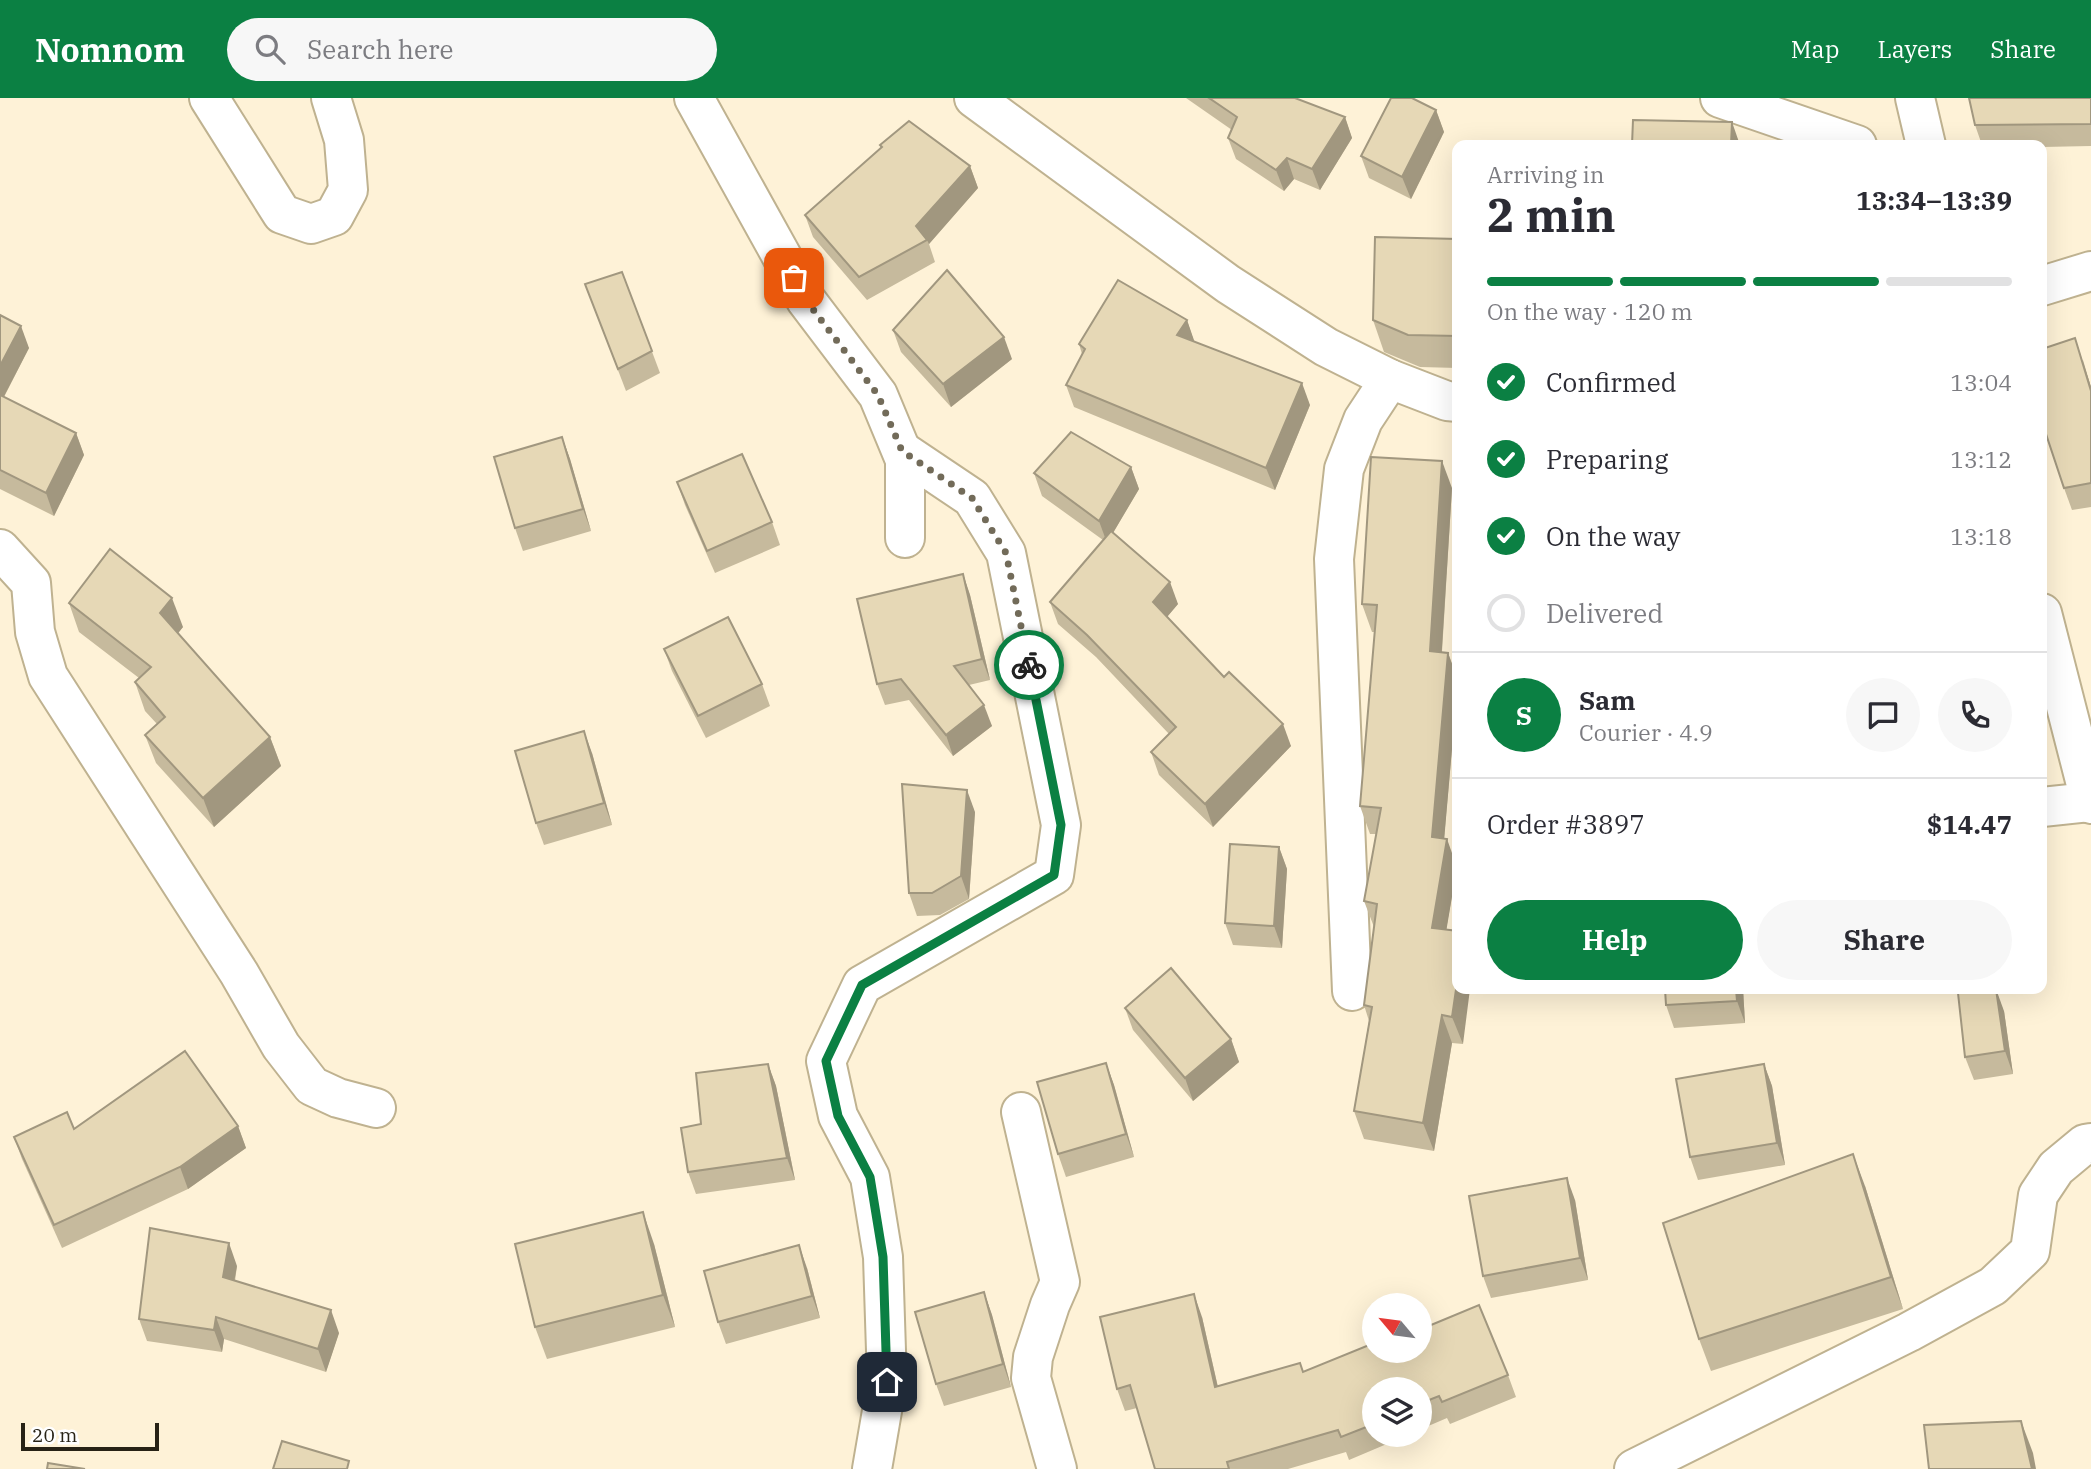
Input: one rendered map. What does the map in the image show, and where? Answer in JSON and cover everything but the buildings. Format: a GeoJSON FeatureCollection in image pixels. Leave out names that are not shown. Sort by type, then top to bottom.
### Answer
{"type":"FeatureCollection","features":[{"type":"Feature","properties":{"kind":"street"},"geometry":{"type":"LineString","coordinates":[[209,98],[282,214],[311,224],[334,216],[348,190],[344,140],[331,98]]}},
{"type":"Feature","properties":{"kind":"street"},"geometry":{"type":"LineString","coordinates":[[694,98],[806,300],[878,395],[905,460],[905,538]]}},
{"type":"Feature","properties":{"kind":"street"},"geometry":{"type":"LineString","coordinates":[[974,98],[1228,284],[1326,347],[1390,379],[1452,401]]}},
{"type":"Feature","properties":{"kind":"street"},"geometry":{"type":"LineString","coordinates":[[1720,98],[1842,140]]}},
{"type":"Feature","properties":{"kind":"street"},"geometry":{"type":"LineString","coordinates":[[1915,98],[1925,140]]}},
{"type":"Feature","properties":{"kind":"street"},"geometry":{"type":"LineString","coordinates":[[2047,284],[2091,271]]}},
{"type":"Feature","properties":{"kind":"street"},"geometry":{"type":"LineString","coordinates":[[1352,991],[1334,559],[1344,469],[1363,420],[1390,379]]}},
{"type":"Feature","properties":{"kind":"street"},"geometry":{"type":"LineString","coordinates":[[872,1469],[887,1382],[883,1257],[870,1177],[838,1116],[826,1061],[862,985],[1054,875],[1061,825],[1006,553],[972,498],[902,451]]}},
{"type":"Feature","properties":{"kind":"street"},"geometry":{"type":"LineString","coordinates":[[0,549],[32,583],[35,632],[48,676],[239,973],[281,1046],[312,1086],[338,1098],[376,1108]]}},
{"type":"Feature","properties":{"kind":"street"},"geometry":{"type":"LineString","coordinates":[[2047,632],[2091,803],[2047,807]]}},
{"type":"Feature","properties":{"kind":"street"},"geometry":{"type":"LineString","coordinates":[[1021,1112],[1060,1282],[1034,1357],[1031,1378],[1057,1469]]}},
{"type":"Feature","properties":{"kind":"street"},"geometry":{"type":"LineString","coordinates":[[1634,1469],[1909,1332],[1993,1286],[2030,1251],[2038,1195],[2056,1168],[2085,1144],[2091,1143]]}},
{"type":"Feature","properties":{"kind":"way so far"},"geometry":{"type":"LineString","coordinates":[[794,278],[806,300],[878,395],[902,451],[972,498],[1006,553],[1029,665]]}},
{"type":"Feature","properties":{"kind":"route"},"geometry":{"type":"LineString","coordinates":[[887,1382],[883,1257],[870,1177],[838,1116],[826,1061],[862,985],[1054,875],[1061,825],[1029,665]]}}]}
